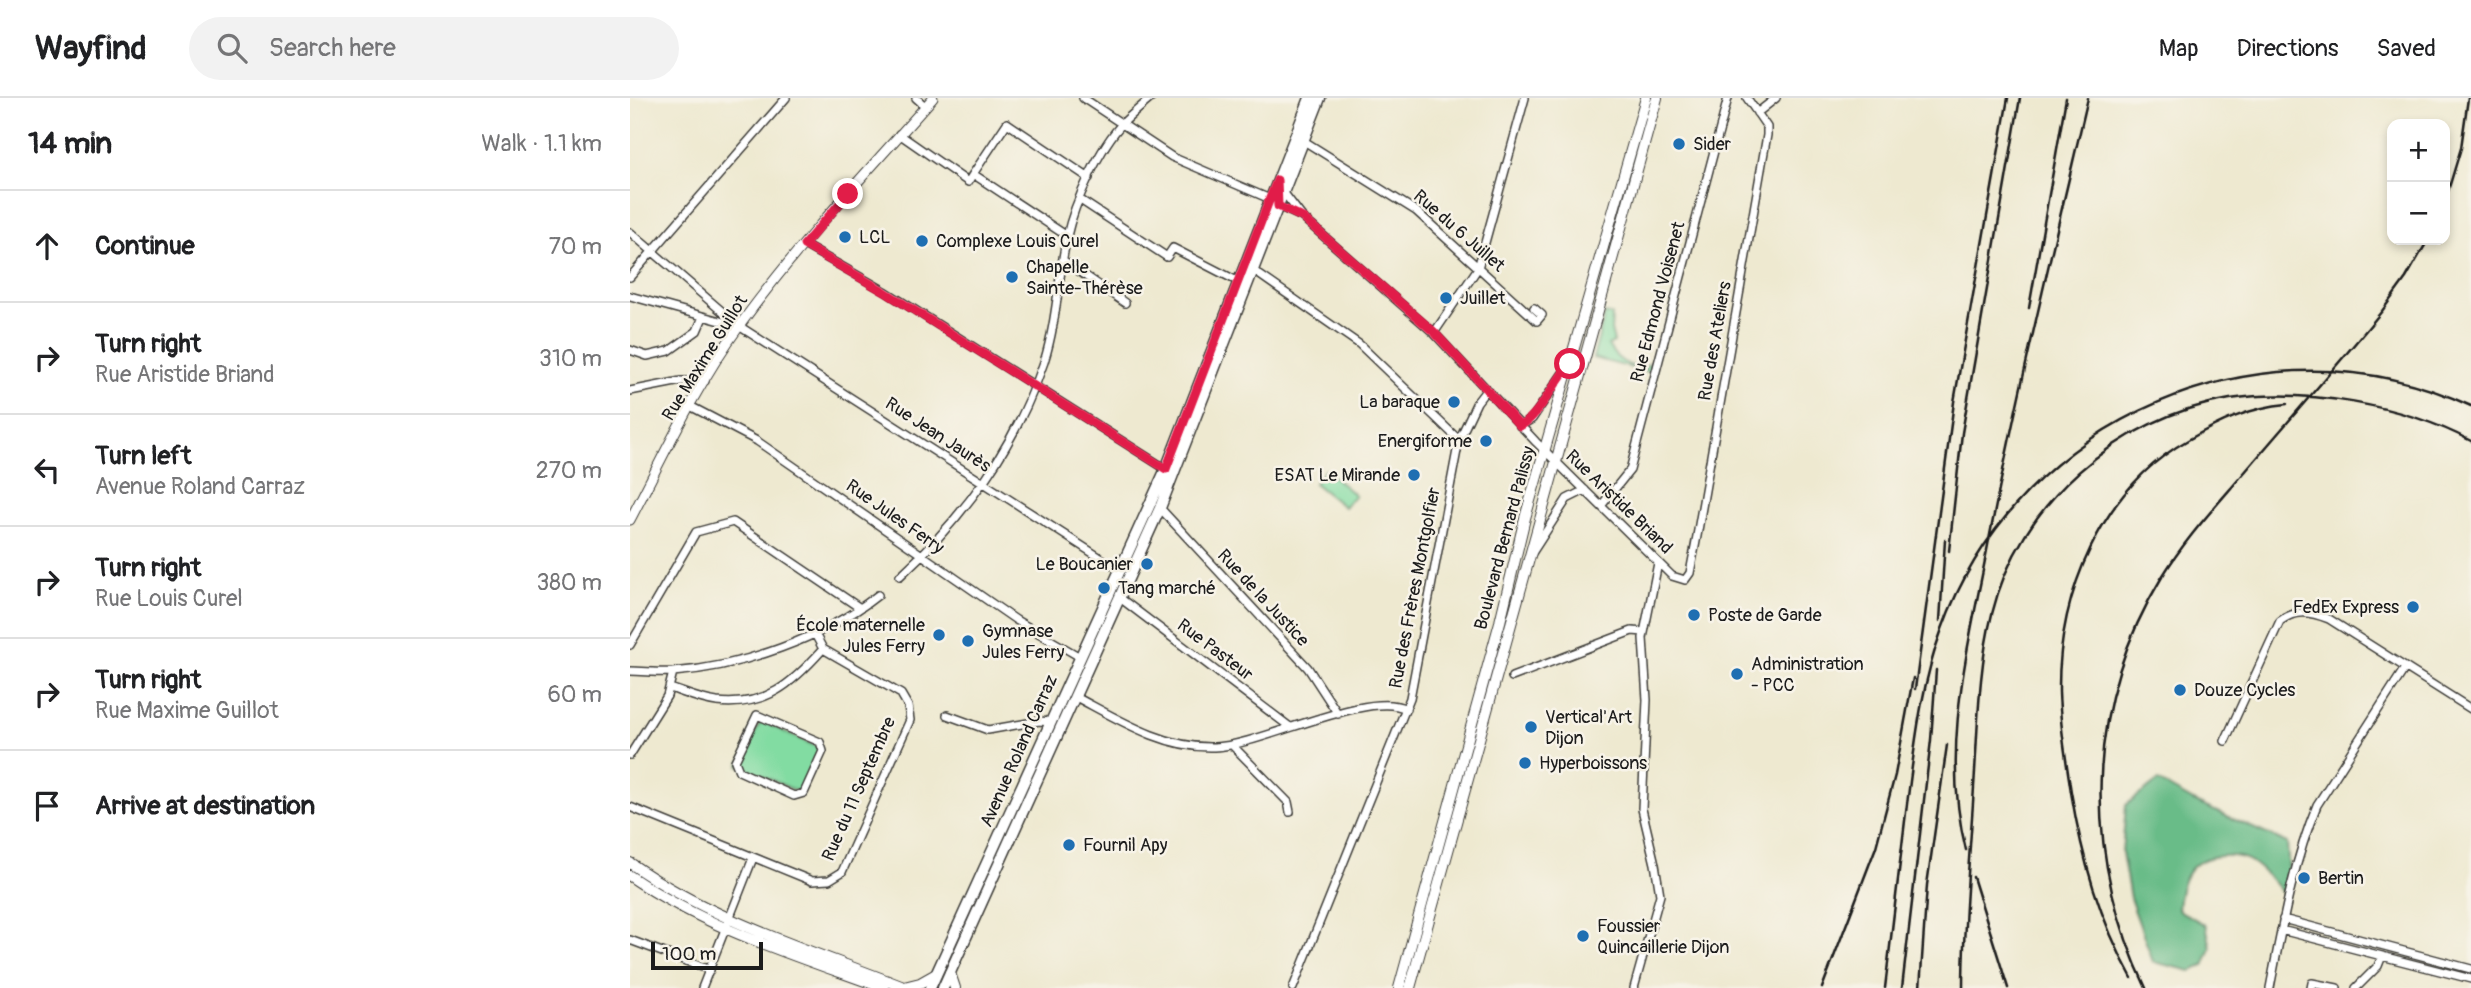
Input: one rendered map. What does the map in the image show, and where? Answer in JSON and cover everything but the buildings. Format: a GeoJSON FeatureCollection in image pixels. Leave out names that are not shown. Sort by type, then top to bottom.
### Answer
{"type":"FeatureCollection","features":[{"type":"Feature","properties":{"kind":"main road","name":"Avenue Roland Carraz"},"geometry":{"type":"LineString","coordinates":[[943,988],[1160,508],[1254,271],[1274,202],[1277,180],[1310,98]]}},
{"type":"Feature","properties":{"kind":"main road","name":"Avenue Roland Carraz"},"geometry":{"type":"LineString","coordinates":[[930,988],[1166,469],[1239,282],[1274,202],[1284,192],[1320,98]]}},
{"type":"Feature","properties":{"kind":"main road","name":"Boulevard Bernard Palissy"},"geometry":{"type":"LineString","coordinates":[[1399,988],[1544,451],[1646,98]]}},
{"type":"Feature","properties":{"kind":"main road","name":"Boulevard Bernard Palissy"},"geometry":{"type":"LineString","coordinates":[[1410,988],[1657,98]]}},
{"type":"Feature","properties":{"kind":"main road"},"geometry":{"type":"LineString","coordinates":[[1120,598],[1121,568]]}},
{"type":"Feature","properties":{"kind":"main road"},"geometry":{"type":"LineString","coordinates":[[630,863],[659,883],[729,918],[905,988],[936,974]]}},
{"type":"Feature","properties":{"kind":"main road"},"geometry":{"type":"LineString","coordinates":[[630,876],[657,895],[726,930],[884,988]]}},
{"type":"Feature","properties":{"kind":"main road"},"geometry":{"type":"LineString","coordinates":[[950,973],[955,988]]}},
{"type":"Feature","properties":{"kind":"street"},"geometry":{"type":"LineString","coordinates":[[630,277],[786,98]]}},
{"type":"Feature","properties":{"kind":"street"},"geometry":{"type":"LineString","coordinates":[[916,98],[925,106]]}},
{"type":"Feature","properties":{"kind":"street","name":"Rue Maxime Guillot"},"geometry":{"type":"LineString","coordinates":[[630,520],[690,406],[739,326],[804,245],[933,98]]}},
{"type":"Feature","properties":{"kind":"street","name":"Rue Aristide Briand"},"geometry":{"type":"LineString","coordinates":[[1083,98],[1172,157],[1274,202],[1303,218],[1434,332],[1544,451],[1672,576]]}},
{"type":"Feature","properties":{"kind":"street"},"geometry":{"type":"LineString","coordinates":[[900,576],[961,514],[984,483],[1013,435],[1035,385],[1054,324],[1067,236],[1079,199],[1121,124],[1151,98]]}},
{"type":"Feature","properties":{"kind":"street"},"geometry":{"type":"LineString","coordinates":[[1434,332],[1478,268],[1525,98]]}},
{"type":"Feature","properties":{"kind":"street","name":"Rue Edmond Voisenet"},"geometry":{"type":"LineString","coordinates":[[1601,506],[1630,470],[1728,98]]}},
{"type":"Feature","properties":{"kind":"street","name":"Rue des Ateliers"},"geometry":{"type":"LineString","coordinates":[[1672,576],[1682,580],[1689,576],[1767,127],[1746,98]]}},
{"type":"Feature","properties":{"kind":"street"},"geometry":{"type":"LineString","coordinates":[[1757,113],[1776,98]]}},
{"type":"Feature","properties":{"kind":"street"},"geometry":{"type":"LineString","coordinates":[[899,134],[968,182],[1007,123],[1090,177]]}},
{"type":"Feature","properties":{"kind":"street","name":"Rue du 6 Juillet"},"geometry":{"type":"LineString","coordinates":[[1304,141],[1416,211],[1537,321],[1542,315],[1534,307]]}},
{"type":"Feature","properties":{"kind":"street"},"geometry":{"type":"LineString","coordinates":[[974,174],[1067,236]]}},
{"type":"Feature","properties":{"kind":"street","name":"Rue Aristide Briand"},"geometry":{"type":"LineString","coordinates":[[1284,192],[1303,218]]}},
{"type":"Feature","properties":{"kind":"street"},"geometry":{"type":"LineString","coordinates":[[1079,199],[1167,257],[1173,248],[1239,282]]}},
{"type":"Feature","properties":{"kind":"street"},"geometry":{"type":"LineString","coordinates":[[630,232],[739,326]]}},
{"type":"Feature","properties":{"kind":"street"},"geometry":{"type":"LineString","coordinates":[[804,245],[895,298],[1166,469]]}},
{"type":"Feature","properties":{"kind":"street"},"geometry":{"type":"LineString","coordinates":[[1065,261],[1125,303]]}},
{"type":"Feature","properties":{"kind":"street"},"geometry":{"type":"LineString","coordinates":[[1254,271],[1359,344],[1459,440]]}},
{"type":"Feature","properties":{"kind":"street"},"geometry":{"type":"LineString","coordinates":[[630,296],[739,326]]}},
{"type":"Feature","properties":{"kind":"street"},"geometry":{"type":"LineString","coordinates":[[630,350],[647,356],[669,351],[697,331],[703,317]]}},
{"type":"Feature","properties":{"kind":"street","name":"Rue Jean Jaurès"},"geometry":{"type":"LineString","coordinates":[[739,326],[1110,564],[1121,568]]}},
{"type":"Feature","properties":{"kind":"street"},"geometry":{"type":"LineString","coordinates":[[1520,426],[1532,419],[1556,380],[1570,364]]}},
{"type":"Feature","properties":{"kind":"street"},"geometry":{"type":"LineString","coordinates":[[630,391],[681,381],[705,381]]}},
{"type":"Feature","properties":{"kind":"street","name":"Rue des Frères Montgolfier"},"geometry":{"type":"LineString","coordinates":[[1293,988],[1406,709],[1428,612],[1459,440],[1477,402],[1487,390]]}},
{"type":"Feature","properties":{"kind":"street","name":"Rue Jules Ferry"},"geometry":{"type":"LineString","coordinates":[[690,406],[757,441],[1016,620],[1080,657]]}},
{"type":"Feature","properties":{"kind":"street","name":"Boulevard Bernard Palissy"},"geometry":{"type":"LineString","coordinates":[[1528,559],[1567,499],[1585,490]]}},
{"type":"Feature","properties":{"kind":"street","name":"Rue de la Justice"},"geometry":{"type":"LineString","coordinates":[[1160,508],[1308,668],[1321,684],[1338,714]]}},
{"type":"Feature","properties":{"kind":"street"},"geometry":{"type":"LineString","coordinates":[[630,645],[696,531],[733,522],[860,608]]}},
{"type":"Feature","properties":{"kind":"street"},"geometry":{"type":"LineString","coordinates":[[1634,988],[1660,895],[1642,809],[1647,700],[1644,632],[1658,563]]}},
{"type":"Feature","properties":{"kind":"street"},"geometry":{"type":"LineString","coordinates":[[630,671],[673,672],[750,657],[814,634],[878,595]]}},
{"type":"Feature","properties":{"kind":"street","name":"Rue Pasteur"},"geometry":{"type":"LineString","coordinates":[[1120,598],[1290,727]]}},
{"type":"Feature","properties":{"kind":"street"},"geometry":{"type":"LineString","coordinates":[[2225,741],[2280,621],[2289,614],[2311,612],[2329,619],[2471,709]]}},
{"type":"Feature","properties":{"kind":"street"},"geometry":{"type":"LineString","coordinates":[[1512,677],[1632,631],[1644,632]]}},
{"type":"Feature","properties":{"kind":"street"},"geometry":{"type":"LineString","coordinates":[[670,688],[716,702],[752,702],[778,691],[799,676],[822,649],[814,634]]}},
{"type":"Feature","properties":{"kind":"street","name":"Rue du 11 Septembre"},"geometry":{"type":"LineString","coordinates":[[630,807],[812,881],[829,880],[842,873],[909,720],[908,706],[901,694],[822,649]]}},
{"type":"Feature","properties":{"kind":"street"},"geometry":{"type":"LineString","coordinates":[[2270,988],[2283,919],[2306,835],[2318,805],[2405,668]]}},
{"type":"Feature","properties":{"kind":"street"},"geometry":{"type":"LineString","coordinates":[[630,755],[670,688],[673,672]]}},
{"type":"Feature","properties":{"kind":"street"},"geometry":{"type":"LineString","coordinates":[[1074,696],[1160,738],[1192,746],[1233,746],[1290,727],[1383,704],[1395,704],[1406,709]]}},
{"type":"Feature","properties":{"kind":"street"},"geometry":{"type":"LineString","coordinates":[[752,702],[757,715],[820,742],[823,751],[804,793],[794,796],[739,771],[735,761],[757,715]]}},
{"type":"Feature","properties":{"kind":"street"},"geometry":{"type":"LineString","coordinates":[[947,715],[988,730],[1039,720],[1052,722]]}},
{"type":"Feature","properties":{"kind":"street"},"geometry":{"type":"LineString","coordinates":[[1233,746],[1288,802],[1290,812]]}},
{"type":"Feature","properties":{"kind":"street"},"geometry":{"type":"LineString","coordinates":[[702,988],[753,858]]}},
{"type":"Feature","properties":{"kind":"street"},"geometry":{"type":"LineString","coordinates":[[2283,919],[2471,969]]}},
{"type":"Feature","properties":{"kind":"street"},"geometry":{"type":"LineString","coordinates":[[2281,930],[2471,979]]}},
{"type":"Feature","properties":{"kind":"street"},"geometry":{"type":"LineString","coordinates":[[630,940],[710,970]]}},
{"type":"Feature","properties":{"kind":"street"},"geometry":{"type":"LineString","coordinates":[[2356,988],[2378,966],[2382,956]]}},
{"type":"Feature","properties":{"kind":"street"},"geometry":{"type":"LineString","coordinates":[[2311,988],[2312,983],[2316,982],[2337,988]]}},
{"type":"Feature","properties":{"kind":"green space"},"geometry":{"type":"Polygon","coordinates":[[[1605,314],[1612,315],[1611,330],[1614,342],[1608,345],[1611,350],[1623,362],[1633,366],[1644,369],[1648,364],[1653,364],[1652,373],[1593,358],[1605,314]]]}},
{"type":"Feature","properties":{"kind":"green space"},"geometry":{"type":"Polygon","coordinates":[[[1325,470],[1355,495],[1344,507],[1314,483],[1325,470]]]}},
{"type":"Feature","properties":{"kind":"green space"},"geometry":{"type":"Polygon","coordinates":[[[761,721],[820,748],[800,793],[739,765],[761,721]]]}},
{"type":"Feature","properties":{"kind":"green space"},"geometry":{"type":"Polygon","coordinates":[[[2158,781],[2197,803],[2287,843],[2289,873],[2284,895],[2257,866],[2238,857],[2210,858],[2193,866],[2184,881],[2178,910],[2206,925],[2211,948],[2204,966],[2191,971],[2153,962],[2130,898],[2122,853],[2126,805],[2158,781]]]}},
{"type":"Feature","properties":{"kind":"railway"},"geometry":{"type":"LineString","coordinates":[[1915,689],[1954,402],[2008,98]]}},
{"type":"Feature","properties":{"kind":"railway"},"geometry":{"type":"LineString","coordinates":[[1949,551],[1962,433],[2020,98]]}},
{"type":"Feature","properties":{"kind":"railway"},"geometry":{"type":"LineString","coordinates":[[2029,308],[2066,98]]}},
{"type":"Feature","properties":{"kind":"railway"},"geometry":{"type":"LineString","coordinates":[[1966,850],[1956,773],[1960,697],[1966,659],[2011,433],[2088,98]]}},
{"type":"Feature","properties":{"kind":"railway"},"geometry":{"type":"LineString","coordinates":[[2450,184],[2461,148],[2468,98]]}},
{"type":"Feature","properties":{"kind":"railway"},"geometry":{"type":"LineString","coordinates":[[2146,988],[2125,937],[2111,885],[2102,833],[2101,780],[2106,728],[2118,677],[2136,626],[2162,577],[2181,549],[2382,311],[2425,245]]}},
{"type":"Feature","properties":{"kind":"railway"},"geometry":{"type":"LineString","coordinates":[[1885,988],[1916,737],[1935,650],[1942,629],[1978,555],[2028,492],[2089,440],[2158,402],[2234,379],[2313,371],[2393,379],[2471,406]]}},
{"type":"Feature","properties":{"kind":"railway"},"geometry":{"type":"LineString","coordinates":[[1963,988],[1965,913],[1979,700],[1987,635],[2005,574],[2025,536],[2050,502],[2079,472],[2113,446],[2149,425],[2189,409],[2230,399],[2290,396],[2354,402],[2416,418],[2471,441]]}},
{"type":"Feature","properties":{"kind":"railway"},"geometry":{"type":"LineString","coordinates":[[2132,978],[2101,911],[2075,817],[2059,692],[2066,619],[2090,548],[2131,486],[2157,461],[2200,433],[2248,412],[2287,404]]}},
{"type":"Feature","properties":{"kind":"railway"},"geometry":{"type":"LineString","coordinates":[[1940,621],[1945,540]]}},
{"type":"Feature","properties":{"kind":"railway"},"geometry":{"type":"LineString","coordinates":[[1902,988],[1931,740],[1936,670]]}},
{"type":"Feature","properties":{"kind":"railway"},"geometry":{"type":"LineString","coordinates":[[1822,988],[1876,847],[1895,775],[1913,678]]}},
{"type":"Feature","properties":{"kind":"railway"},"geometry":{"type":"LineString","coordinates":[[1920,988],[1927,885],[1947,745]]}},
{"type":"Feature","properties":{"kind":"railway"},"geometry":{"type":"LineString","coordinates":[[1973,877],[2008,988]]}},
{"type":"Feature","properties":{"kind":"place","name":"Sider"},"geometry":{"type":"Point","coordinates":[1679,144]}},
{"type":"Feature","properties":{"kind":"place","name":"LCL"},"geometry":{"type":"Point","coordinates":[845,237]}},
{"type":"Feature","properties":{"kind":"place","name":"Complexe Louis Curel"},"geometry":{"type":"Point","coordinates":[922,241]}},
{"type":"Feature","properties":{"kind":"place","name":"Chapelle Sainte-Thérèse"},"geometry":{"type":"Point","coordinates":[1012,277]}},
{"type":"Feature","properties":{"kind":"place","name":"Juillet"},"geometry":{"type":"Point","coordinates":[1446,298]}},
{"type":"Feature","properties":{"kind":"place","name":"La baraque"},"geometry":{"type":"Point","coordinates":[1454,402]}},
{"type":"Feature","properties":{"kind":"place","name":"Energiforme"},"geometry":{"type":"Point","coordinates":[1486,441]}},
{"type":"Feature","properties":{"kind":"place","name":"ESAT Le Mirande"},"geometry":{"type":"Point","coordinates":[1414,475]}},
{"type":"Feature","properties":{"kind":"place","name":"Le Boucanier"},"geometry":{"type":"Point","coordinates":[1147,564]}},
{"type":"Feature","properties":{"kind":"place","name":"Tang marché"},"geometry":{"type":"Point","coordinates":[1104,588]}},
{"type":"Feature","properties":{"kind":"place","name":"FedEx Express"},"geometry":{"type":"Point","coordinates":[2413,607]}},
{"type":"Feature","properties":{"kind":"place","name":"Poste de Garde"},"geometry":{"type":"Point","coordinates":[1694,615]}},
{"type":"Feature","properties":{"kind":"place","name":"École maternelle Jules Ferry"},"geometry":{"type":"Point","coordinates":[939,635]}},
{"type":"Feature","properties":{"kind":"place","name":"Gymnase Jules Ferry"},"geometry":{"type":"Point","coordinates":[968,641]}},
{"type":"Feature","properties":{"kind":"place","name":"Administration - PCC"},"geometry":{"type":"Point","coordinates":[1737,674]}},
{"type":"Feature","properties":{"kind":"place","name":"Douze Cycles"},"geometry":{"type":"Point","coordinates":[2180,690]}},
{"type":"Feature","properties":{"kind":"place","name":"Vertical'Art Dijon"},"geometry":{"type":"Point","coordinates":[1531,727]}},
{"type":"Feature","properties":{"kind":"place","name":"Hyperboissons"},"geometry":{"type":"Point","coordinates":[1525,763]}},
{"type":"Feature","properties":{"kind":"place","name":"Fournil Apy"},"geometry":{"type":"Point","coordinates":[1069,845]}},
{"type":"Feature","properties":{"kind":"place","name":"Bertin"},"geometry":{"type":"Point","coordinates":[2304,878]}},
{"type":"Feature","properties":{"kind":"place","name":"Foussier Quincaillerie Dijon"},"geometry":{"type":"Point","coordinates":[1583,936]}},
{"type":"Feature","properties":{"kind":"route"},"geometry":{"type":"LineString","coordinates":[[848,194],[804,245],[885,292],[1166,469],[1277,180],[1278,206],[1303,218],[1434,332],[1520,426],[1532,419],[1556,380],[1570,364]]}}]}
